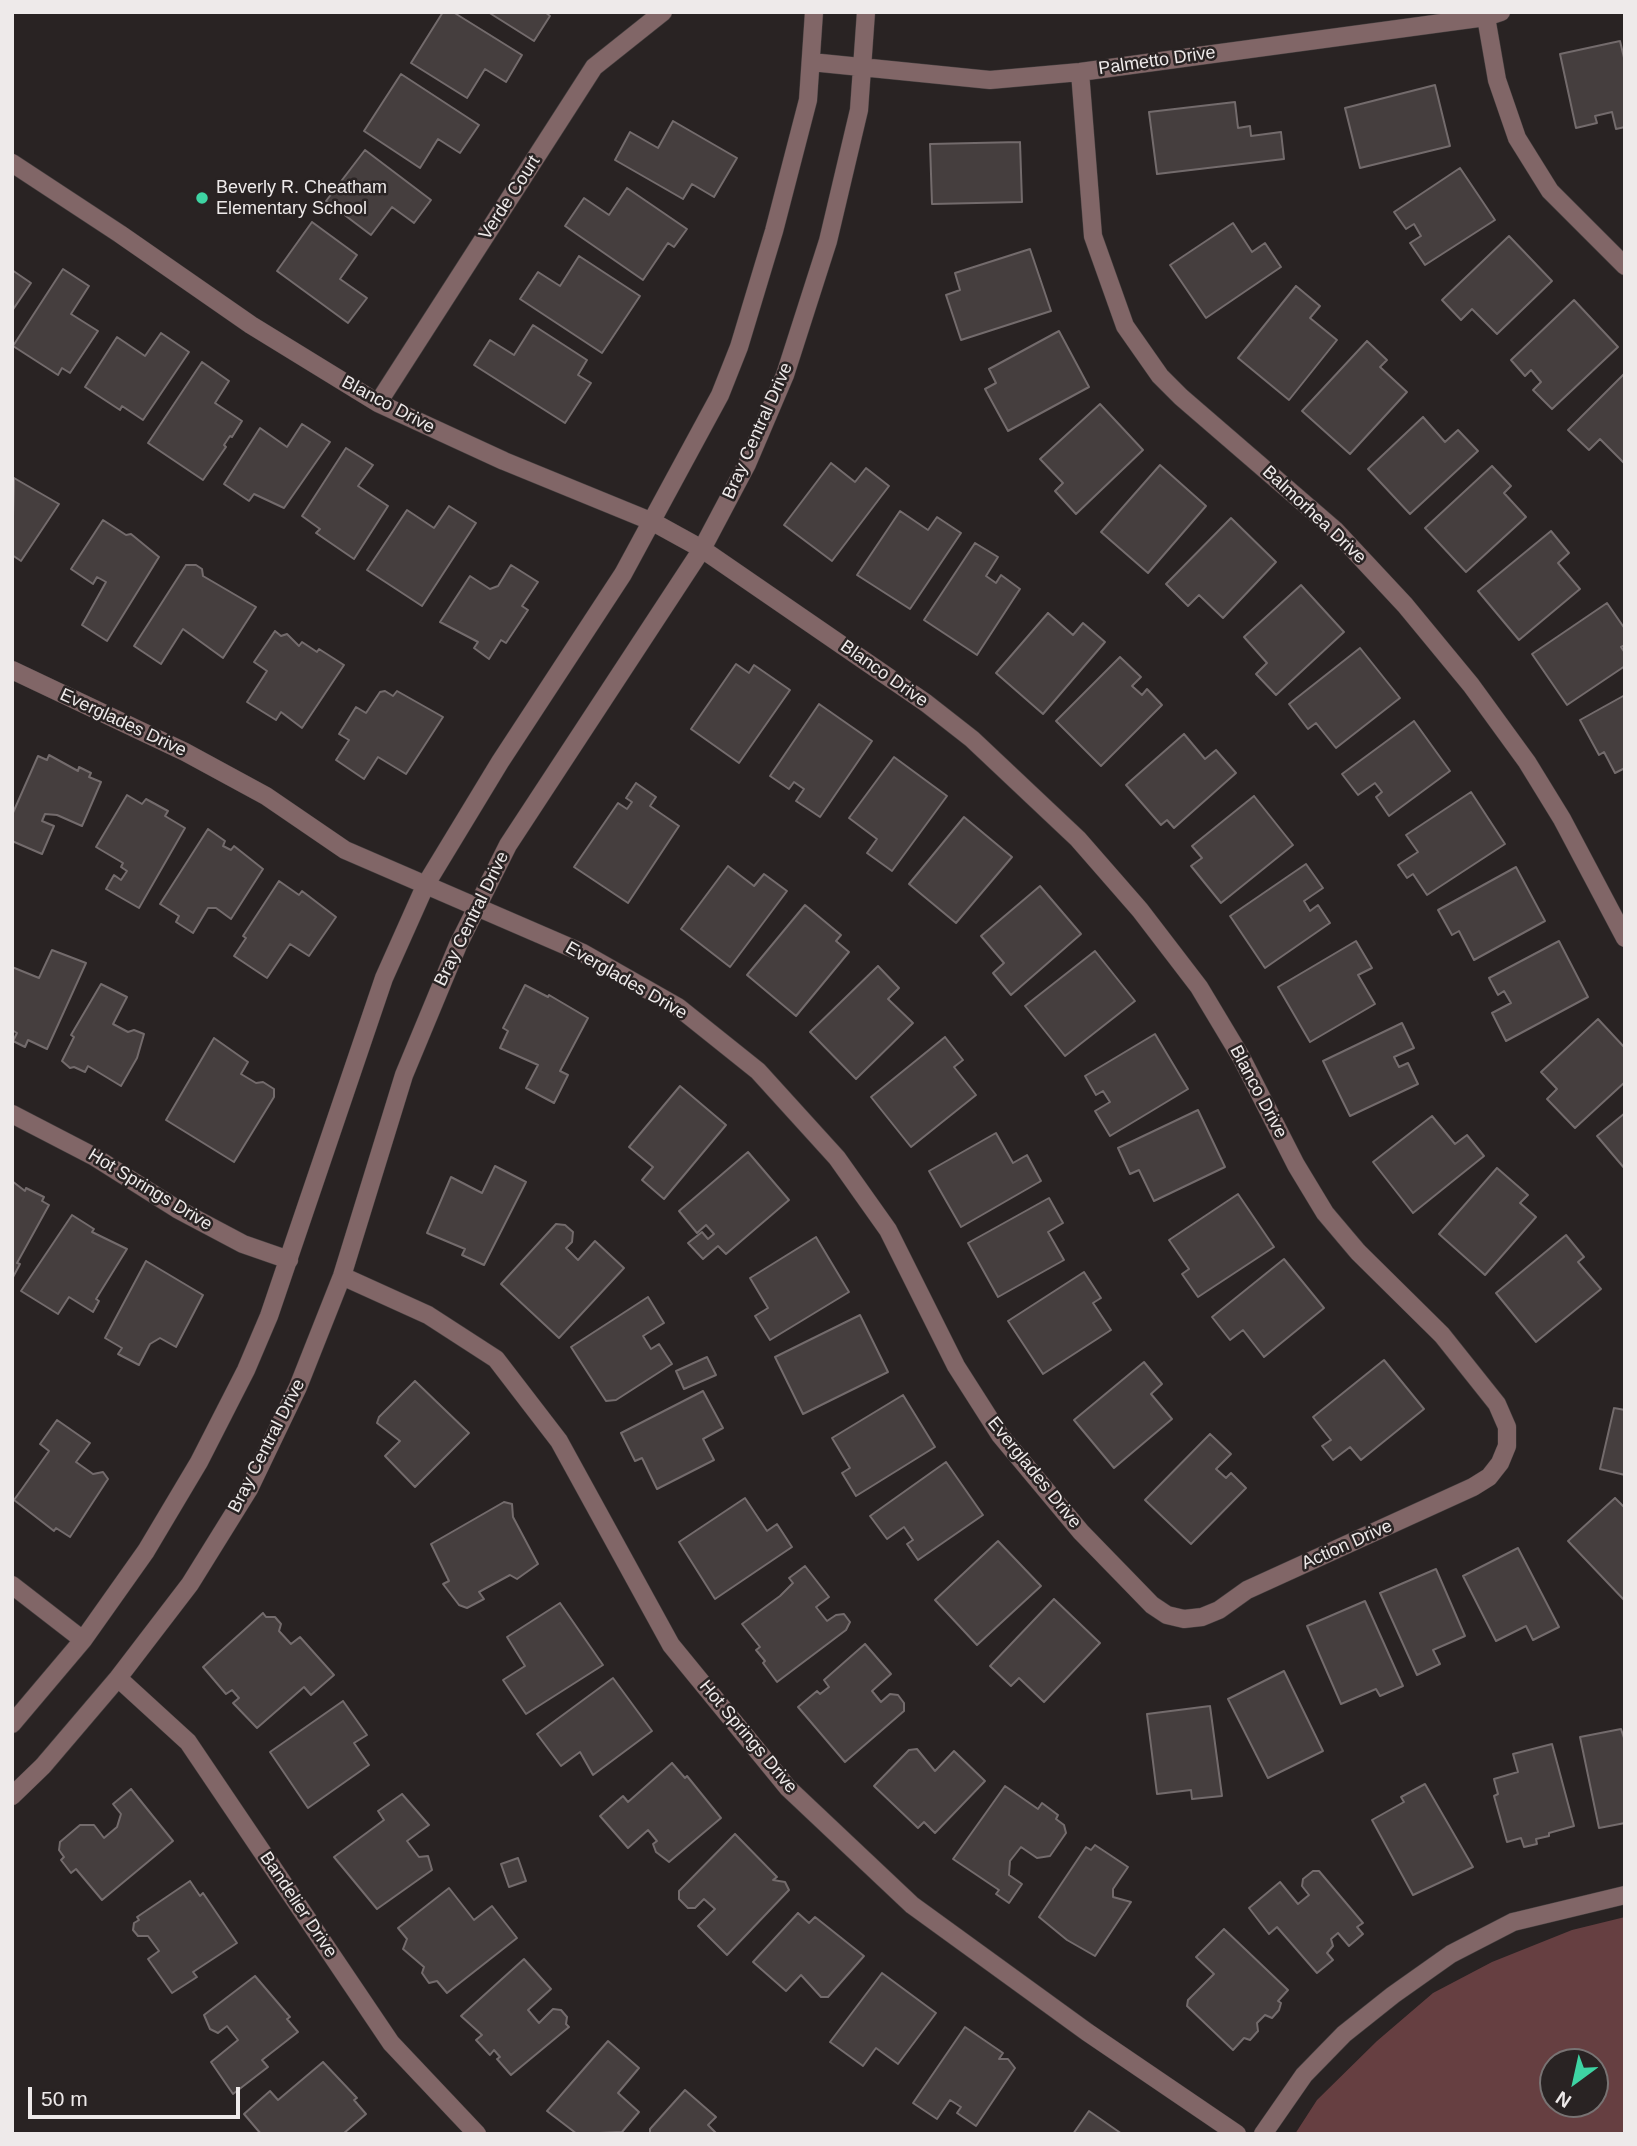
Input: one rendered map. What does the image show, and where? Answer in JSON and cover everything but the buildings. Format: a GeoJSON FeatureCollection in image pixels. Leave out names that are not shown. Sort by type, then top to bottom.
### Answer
{"type":"FeatureCollection","features":[{"type":"Feature","properties":{"kind":"street","name":"Verde Court"},"geometry":{"type":"LineString","coordinates":[[378,403],[594,67],[663,12]]}},
{"type":"Feature","properties":{"kind":"street"},"geometry":{"type":"LineString","coordinates":[[12,1724],[83,1640],[146,1551],[200,1462],[246,1370],[289,1260],[384,978],[426,884],[464,818],[623,573],[720,394],[739,347],[774,231],[808,100],[814,12]]}},
{"type":"Feature","properties":{"kind":"street","name":"Bray Central Drive"},"geometry":{"type":"LineString","coordinates":[[12,1796],[43,1766],[118,1678],[190,1584],[249,1489],[298,1387],[342,1276],[404,1075],[437,990],[477,907],[508,845],[702,550],[747,464],[785,374],[812,296],[859,110],[866,12]]}},
{"type":"Feature","properties":{"kind":"street"},"geometry":{"type":"LineString","coordinates":[[1493,15],[1497,80],[1517,138],[1550,191],[1625,266]]}},
{"type":"Feature","properties":{"kind":"street","name":"Palmetto Drive"},"geometry":{"type":"LineString","coordinates":[[811,62],[863,65],[990,80],[1080,72],[1493,15]]}},
{"type":"Feature","properties":{"kind":"street","name":"Balmorhea Drive"},"geometry":{"type":"LineString","coordinates":[[1080,72],[1093,236],[1125,326],[1160,376],[1181,397],[1335,530],[1405,605],[1471,685],[1527,762],[1562,819],[1625,938]]}},
{"type":"Feature","properties":{"kind":"street","name":"Blanco Drive"},"geometry":{"type":"LineString","coordinates":[[12,163],[120,233],[251,325],[378,403],[504,461],[653,522],[702,550],[926,703],[972,739],[1078,839],[1140,910],[1199,987],[1241,1057],[1296,1165],[1325,1213],[1482,1381],[1501,1409],[1507,1427],[1504,1452]]}},
{"type":"Feature","properties":{"kind":"street","name":"Everglades Drive"},"geometry":{"type":"LineString","coordinates":[[12,670],[185,752],[266,796],[345,850],[583,953],[678,1007],[758,1071],[837,1157],[888,1230],[956,1366],[1000,1435],[1110,1562],[1152,1605],[1178,1617]]}},
{"type":"Feature","properties":{"kind":"street","name":"Hot Springs Drive"},"geometry":{"type":"LineString","coordinates":[[12,1114],[93,1156],[177,1209],[243,1244],[289,1260]]}},
{"type":"Feature","properties":{"kind":"street","name":"Hot Springs Drive"},"geometry":{"type":"LineString","coordinates":[[342,1276],[428,1315],[496,1359],[559,1441],[671,1644],[788,1788],[912,1905],[1087,2032],[1237,2134]]}},
{"type":"Feature","properties":{"kind":"street","name":"Action Drive"},"geometry":{"type":"LineString","coordinates":[[1178,1617],[1202,1617],[1247,1590],[1473,1487],[1489,1478],[1504,1452]]}},
{"type":"Feature","properties":{"kind":"street"},"geometry":{"type":"LineString","coordinates":[[12,1585],[83,1640]]}},
{"type":"Feature","properties":{"kind":"street","name":"Bandelier Drive"},"geometry":{"type":"LineString","coordinates":[[118,1678],[188,1742],[391,2043],[477,2134]]}},
{"type":"Feature","properties":{"kind":"street"},"geometry":{"type":"LineString","coordinates":[[1264,2134],[1304,2076],[1344,2034],[1451,1954],[1513,1922],[1625,1895]]}},
{"type":"Feature","properties":{"kind":"shaded area"},"geometry":{"type":"Polygon","coordinates":[[[1625,1917],[1625,2134],[1295,2134],[1317,2100],[1377,2041],[1433,1993],[1492,1962],[1572,1930],[1625,1917]]]}},
{"type":"Feature","properties":{"kind":"place","name":"Beverly R. Cheatham Elementary School"},"geometry":{"type":"Point","coordinates":[202,198]}}]}
